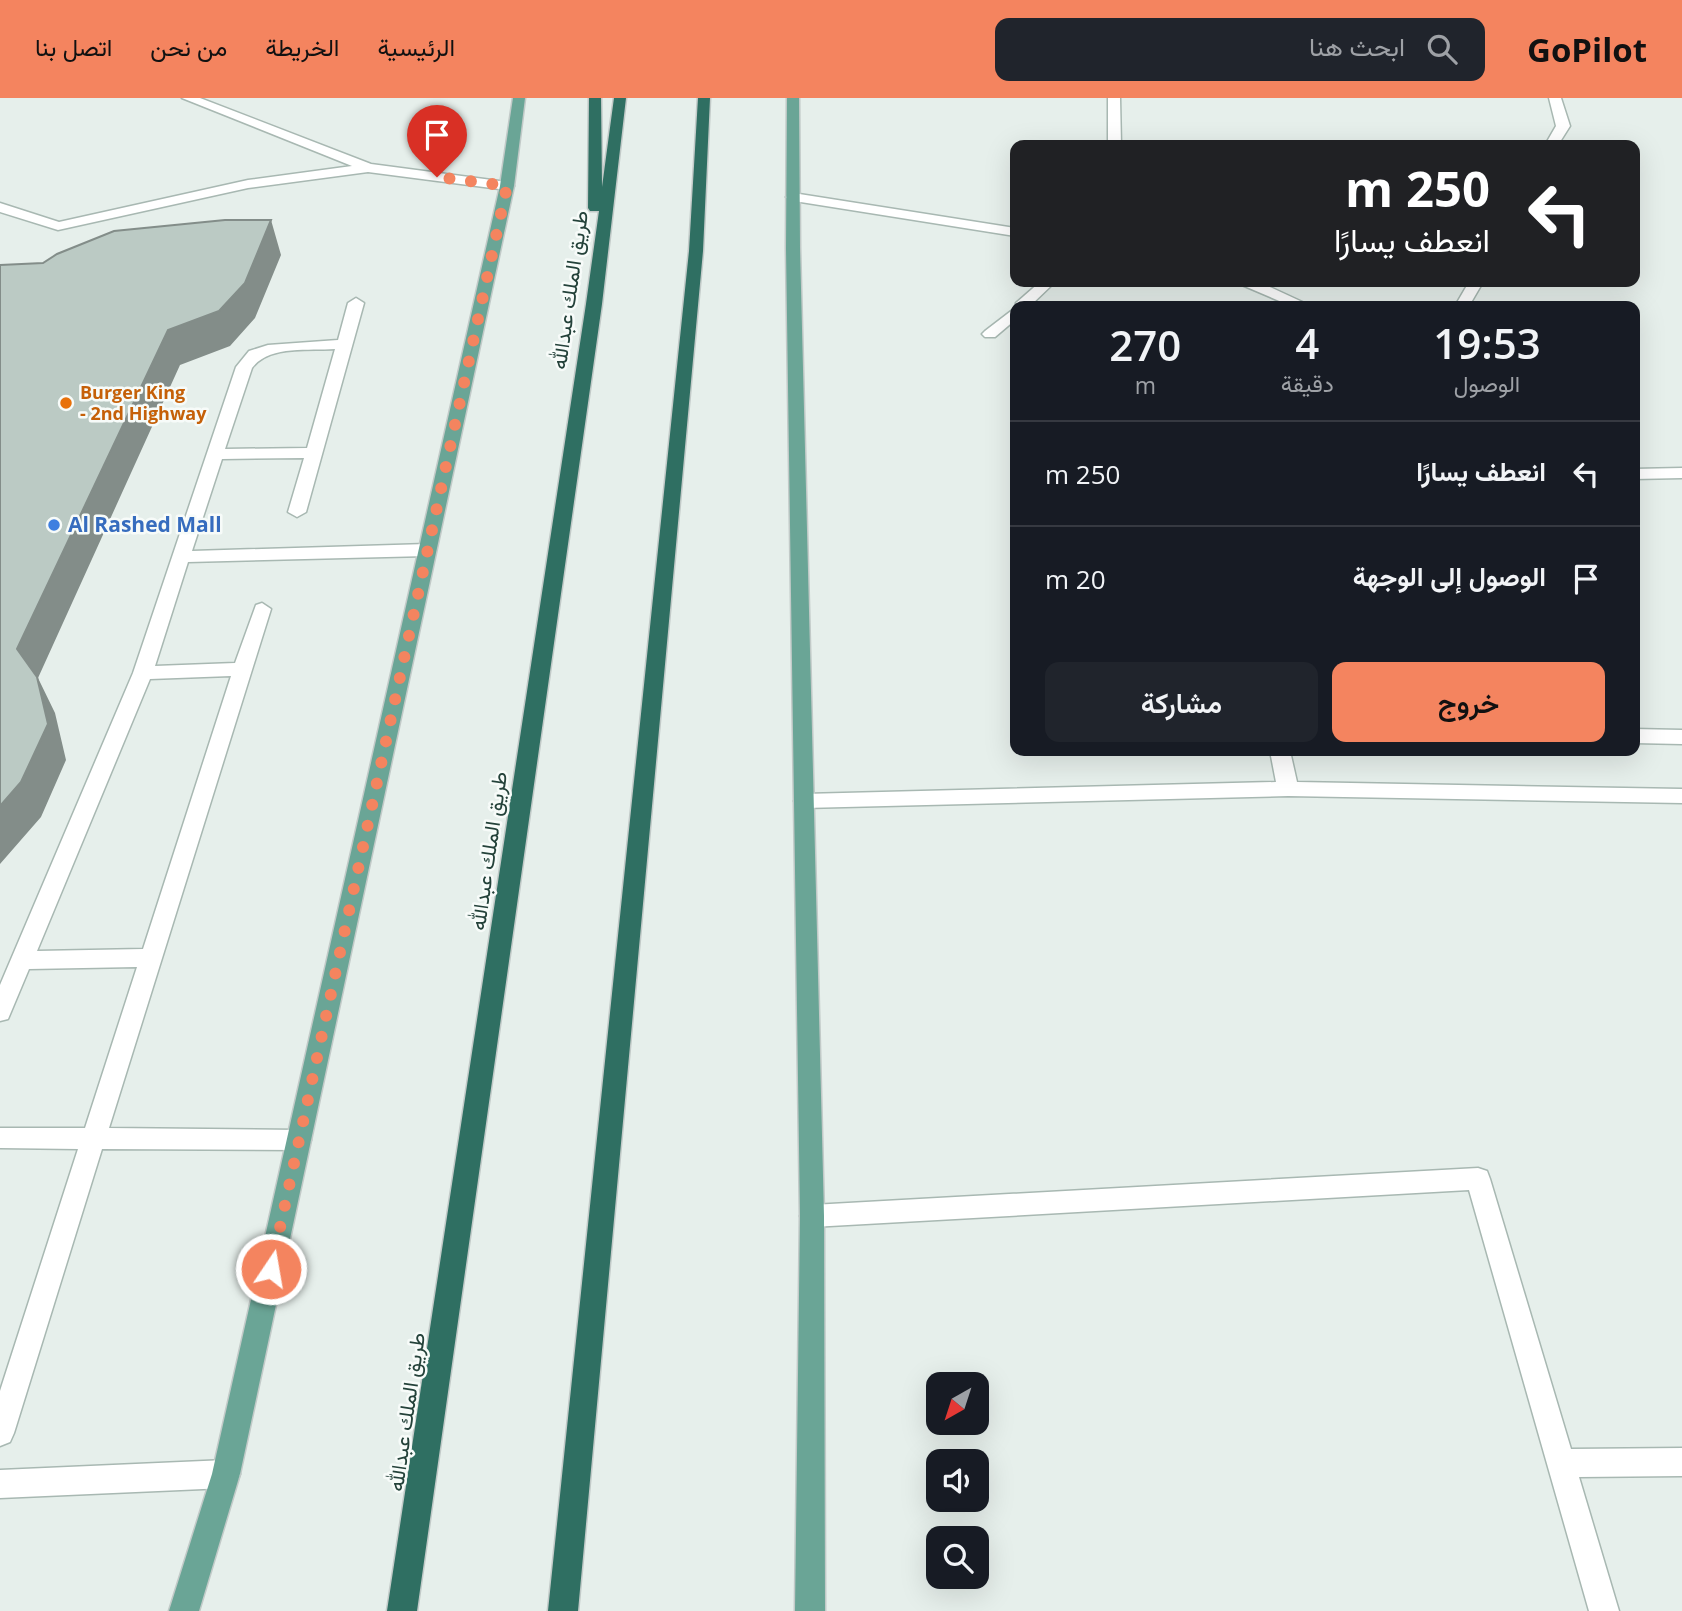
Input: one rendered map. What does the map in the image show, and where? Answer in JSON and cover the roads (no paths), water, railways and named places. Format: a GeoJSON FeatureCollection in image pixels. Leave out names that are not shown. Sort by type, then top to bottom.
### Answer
{"type":"FeatureCollection","features":[{"type":"Feature","properties":{"kind":"highway"},"geometry":{"type":"LineString","coordinates":[[594,304],[595,98]]}},
{"type":"Feature","properties":{"kind":"highway","name":"طريق الملك عبدالله"},"geometry":{"type":"LineString","coordinates":[[402,1611],[594,304],[620,98]]}},
{"type":"Feature","properties":{"kind":"highway"},"geometry":{"type":"LineString","coordinates":[[564,1611],[696,251],[704,98]]}},
{"type":"Feature","properties":{"kind":"main road"},"geometry":{"type":"LineString","coordinates":[[184,1611],[226,1474],[507,186],[518,98]]}},
{"type":"Feature","properties":{"kind":"main road"},"geometry":{"type":"LineString","coordinates":[[793,98],[812,1216],[810,1611]]}},
{"type":"Feature","properties":{"kind":"street"},"geometry":{"type":"LineString","coordinates":[[188,98],[368,168],[507,186]]}},
{"type":"Feature","properties":{"kind":"street"},"geometry":{"type":"LineString","coordinates":[[1114,98],[1115,140]]}},
{"type":"Feature","properties":{"kind":"street"},"geometry":{"type":"LineString","coordinates":[[1555,98],[1563,126],[1555,140]]}},
{"type":"Feature","properties":{"kind":"street"},"geometry":{"type":"LineString","coordinates":[[0,207],[58,226],[248,184],[368,168]]}},
{"type":"Feature","properties":{"kind":"street"},"geometry":{"type":"LineString","coordinates":[[793,197],[1010,231]]}},
{"type":"Feature","properties":{"kind":"street"},"geometry":{"type":"LineString","coordinates":[[1027,301],[1042,287]]}},
{"type":"Feature","properties":{"kind":"street"},"geometry":{"type":"LineString","coordinates":[[1259,287],[1291,301]]}},
{"type":"Feature","properties":{"kind":"street"},"geometry":{"type":"LineString","coordinates":[[297,512],[356,303]]}},
{"type":"Feature","properties":{"kind":"street"},"geometry":{"type":"LineString","coordinates":[[990,334],[1010,316]]}},
{"type":"Feature","properties":{"kind":"street"},"geometry":{"type":"LineString","coordinates":[[0,1012],[143,673],[244,367],[254,354],[273,348],[343,344]]}},
{"type":"Feature","properties":{"kind":"street"},"geometry":{"type":"LineString","coordinates":[[216,454],[313,453]]}},
{"type":"Feature","properties":{"kind":"street"},"geometry":{"type":"LineString","coordinates":[[1640,474],[1682,473]]}},
{"type":"Feature","properties":{"kind":"street"},"geometry":{"type":"LineString","coordinates":[[182,557],[427,550]]}},
{"type":"Feature","properties":{"kind":"street"},"geometry":{"type":"LineString","coordinates":[[0,1433],[262,608]]}},
{"type":"Feature","properties":{"kind":"street"},"geometry":{"type":"LineString","coordinates":[[143,673],[243,669]]}},
{"type":"Feature","properties":{"kind":"street"},"geometry":{"type":"LineString","coordinates":[[1640,736],[1682,737]]}},
{"type":"Feature","properties":{"kind":"street"},"geometry":{"type":"LineString","coordinates":[[1281,756],[1287,789]]}},
{"type":"Feature","properties":{"kind":"street"},"geometry":{"type":"LineString","coordinates":[[804,801],[1287,789],[1682,796]]}},
{"type":"Feature","properties":{"kind":"street"},"geometry":{"type":"LineString","coordinates":[[22,960],[151,958]]}},
{"type":"Feature","properties":{"kind":"street"},"geometry":{"type":"LineString","coordinates":[[0,1138],[299,1140]]}},
{"type":"Feature","properties":{"kind":"street"},"geometry":{"type":"LineString","coordinates":[[812,1216],[1478,1179],[1604,1611]]}},
{"type":"Feature","properties":{"kind":"street"},"geometry":{"type":"LineString","coordinates":[[1559,1463],[1682,1462]]}},
{"type":"Feature","properties":{"kind":"street"},"geometry":{"type":"LineString","coordinates":[[0,1484],[226,1474]]}},
{"type":"Feature","properties":{"kind":"place","name":"Burger King - 2nd Highway"},"geometry":{"type":"Point","coordinates":[66,403]}},
{"type":"Feature","properties":{"kind":"place","name":"Al Rashed Mall"},"geometry":{"type":"Point","coordinates":[54,525]}}]}
